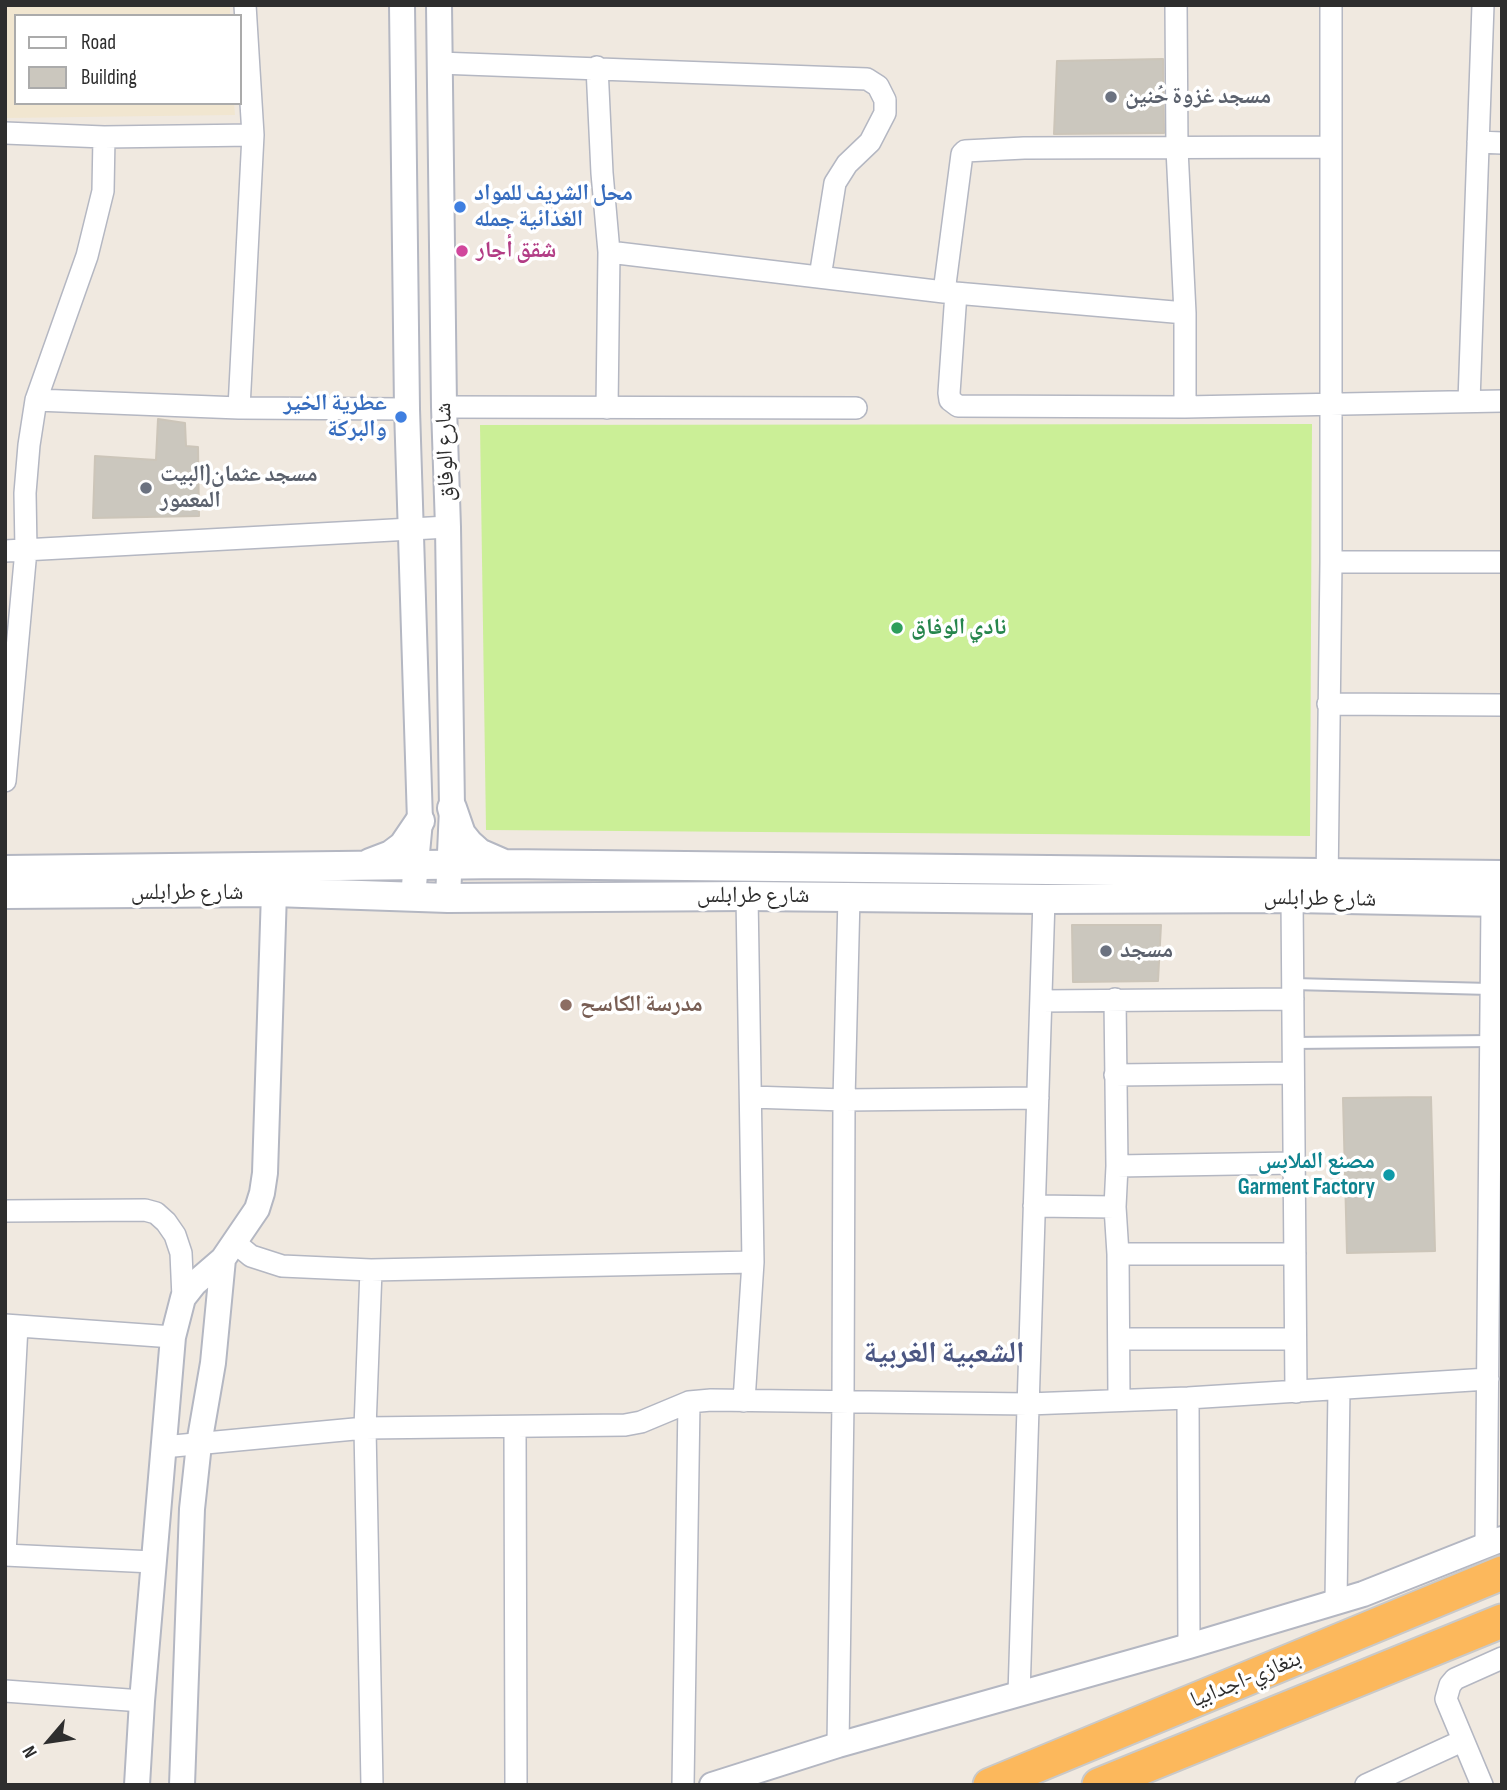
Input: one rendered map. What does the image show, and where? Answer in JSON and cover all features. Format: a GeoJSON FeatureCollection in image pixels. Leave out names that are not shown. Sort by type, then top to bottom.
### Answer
{"type":"FeatureCollection","features":[{"type":"Feature","properties":{"kind":"highway","name":"بنغازي-اجدابيا"},"geometry":{"type":"LineString","coordinates":[[990,1785],[1496,1541]]}},
{"type":"Feature","properties":{"kind":"highway","name":"بنغازي-اجدابيا"},"geometry":{"type":"LineString","coordinates":[[1099,1785],[1502,1621]]}},
{"type":"Feature","properties":{"kind":"main road"},"geometry":{"type":"LineString","coordinates":[[452,808],[461,834],[469,844],[479,853],[504,864]]}},
{"type":"Feature","properties":{"kind":"main road"},"geometry":{"type":"LineString","coordinates":[[362,864],[390,855],[412,834],[420,821]]}},
{"type":"Feature","properties":{"kind":"main road","name":"شارع طرابلس"},"geometry":{"type":"LineString","coordinates":[[5,870],[504,864],[1327,886],[1497,902]]}},
{"type":"Feature","properties":{"kind":"main road","name":"شارع طرابلس"},"geometry":{"type":"LineString","coordinates":[[5,894],[274,892],[448,898],[1292,898],[1327,886],[1502,875]]}},
{"type":"Feature","properties":{"kind":"street"},"geometry":{"type":"LineString","coordinates":[[239,408],[253,135],[245,5]]}},
{"type":"Feature","properties":{"kind":"street","name":"شارع الوفاق"},"geometry":{"type":"LineString","coordinates":[[402,5],[407,409],[420,821],[413,896]]}},
{"type":"Feature","properties":{"kind":"street","name":"شارع الوفاق"},"geometry":{"type":"LineString","coordinates":[[439,5],[452,808],[448,898]]}},
{"type":"Feature","properties":{"kind":"street"},"geometry":{"type":"LineString","coordinates":[[1177,5],[1177,149],[1185,313],[1185,407]]}},
{"type":"Feature","properties":{"kind":"street"},"geometry":{"type":"LineString","coordinates":[[1327,886],[1331,562],[1331,5]]}},
{"type":"Feature","properties":{"kind":"street"},"geometry":{"type":"LineString","coordinates":[[1469,401],[1483,5]]}},
{"type":"Feature","properties":{"kind":"street"},"geometry":{"type":"LineString","coordinates":[[439,63],[867,79],[878,86],[885,100],[885,113],[870,142],[847,164],[835,183],[820,277]]}},
{"type":"Feature","properties":{"kind":"street"},"geometry":{"type":"LineString","coordinates":[[597,68],[609,252],[607,408]]}},
{"type":"Feature","properties":{"kind":"street"},"geometry":{"type":"LineString","coordinates":[[5,133],[104,137],[253,135]]}},
{"type":"Feature","properties":{"kind":"street"},"geometry":{"type":"LineString","coordinates":[[5,781],[16,551],[25,471],[36,400],[87,257],[103,191],[104,137]]}},
{"type":"Feature","properties":{"kind":"street"},"geometry":{"type":"LineString","coordinates":[[1478,142],[1502,143]]}},
{"type":"Feature","properties":{"kind":"street"},"geometry":{"type":"LineString","coordinates":[[1331,147],[1024,148],[962,154],[950,293],[949,393],[953,404],[1185,407],[1331,402],[1502,401]]}},
{"type":"Feature","properties":{"kind":"street"},"geometry":{"type":"LineString","coordinates":[[609,252],[950,293],[1185,313]]}},
{"type":"Feature","properties":{"kind":"street"},"geometry":{"type":"LineString","coordinates":[[36,400],[239,408],[407,409]]}},
{"type":"Feature","properties":{"kind":"street"},"geometry":{"type":"LineString","coordinates":[[444,407],[856,408]]}},
{"type":"Feature","properties":{"kind":"street"},"geometry":{"type":"LineString","coordinates":[[16,551],[448,527]]}},
{"type":"Feature","properties":{"kind":"street"},"geometry":{"type":"LineString","coordinates":[[1331,562],[1502,562]]}},
{"type":"Feature","properties":{"kind":"street"},"geometry":{"type":"LineString","coordinates":[[1328,704],[1502,705]]}},
{"type":"Feature","properties":{"kind":"street"},"geometry":{"type":"LineString","coordinates":[[183,1298],[228,1251],[257,1209],[265,1173],[274,892]]}},
{"type":"Feature","properties":{"kind":"street"},"geometry":{"type":"LineString","coordinates":[[744,1401],[752,1262],[747,896]]}},
{"type":"Feature","properties":{"kind":"street"},"geometry":{"type":"LineString","coordinates":[[838,1745],[844,1100],[849,897]]}},
{"type":"Feature","properties":{"kind":"street"},"geometry":{"type":"LineString","coordinates":[[1292,898],[1296,1392]]}},
{"type":"Feature","properties":{"kind":"street"},"geometry":{"type":"LineString","coordinates":[[1019,1694],[1044,899]]}},
{"type":"Feature","properties":{"kind":"street"},"geometry":{"type":"LineString","coordinates":[[712,1785],[741,1780],[838,1745],[1363,1594],[1496,1541],[1488,1379],[1495,1340],[1496,1074],[1490,1041],[1496,990],[1497,902]]}},
{"type":"Feature","properties":{"kind":"street"},"geometry":{"type":"LineString","coordinates":[[1041,1000],[1293,992]]}},
{"type":"Feature","properties":{"kind":"street"},"geometry":{"type":"LineString","coordinates":[[1115,999],[1119,1399]]}},
{"type":"Feature","properties":{"kind":"street"},"geometry":{"type":"LineString","coordinates":[[1115,1075],[1293,1073]]}},
{"type":"Feature","properties":{"kind":"street"},"geometry":{"type":"LineString","coordinates":[[751,1097],[844,1100],[1038,1098]]}},
{"type":"Feature","properties":{"kind":"street"},"geometry":{"type":"LineString","coordinates":[[1116,1166],[1294,1163]]}},
{"type":"Feature","properties":{"kind":"street"},"geometry":{"type":"LineString","coordinates":[[1034,1206],[1115,1207]]}},
{"type":"Feature","properties":{"kind":"street"},"geometry":{"type":"LineString","coordinates":[[5,1211],[145,1210],[156,1213],[166,1222],[175,1235],[181,1253],[183,1298],[173,1337],[137,1785]]}},
{"type":"Feature","properties":{"kind":"street"},"geometry":{"type":"LineString","coordinates":[[228,1251],[282,1266],[371,1270],[752,1262]]}},
{"type":"Feature","properties":{"kind":"street"},"geometry":{"type":"LineString","coordinates":[[183,1785],[192,1509],[228,1251]]}},
{"type":"Feature","properties":{"kind":"street"},"geometry":{"type":"LineString","coordinates":[[1118,1254],[1295,1254]]}},
{"type":"Feature","properties":{"kind":"street"},"geometry":{"type":"LineString","coordinates":[[371,1270],[365,1428],[372,1785]]}},
{"type":"Feature","properties":{"kind":"street"},"geometry":{"type":"LineString","coordinates":[[153,1562],[5,1555],[11,1325],[173,1337]]}},
{"type":"Feature","properties":{"kind":"street"},"geometry":{"type":"LineString","coordinates":[[1119,1339],[1295,1339]]}},
{"type":"Feature","properties":{"kind":"street"},"geometry":{"type":"LineString","coordinates":[[163,1447],[365,1428],[625,1425],[641,1422],[688,1402],[1028,1404],[1188,1398],[1488,1379]]}},
{"type":"Feature","properties":{"kind":"street"},"geometry":{"type":"LineString","coordinates":[[1336,1601],[1339,1389]]}},
{"type":"Feature","properties":{"kind":"street"},"geometry":{"type":"LineString","coordinates":[[1188,1398],[1189,1646]]}},
{"type":"Feature","properties":{"kind":"street"},"geometry":{"type":"LineString","coordinates":[[683,1785],[688,1402]]}},
{"type":"Feature","properties":{"kind":"street"},"geometry":{"type":"LineString","coordinates":[[514,1427],[516,1785]]}},
{"type":"Feature","properties":{"kind":"street"},"geometry":{"type":"LineString","coordinates":[[1482,1785],[1446,1699],[1450,1685],[1461,1675],[1502,1658]]}},
{"type":"Feature","properties":{"kind":"street"},"geometry":{"type":"LineString","coordinates":[[5,1691],[142,1701]]}},
{"type":"Feature","properties":{"kind":"street"},"geometry":{"type":"LineString","coordinates":[[1366,1785],[1462,1741]]}},
{"type":"Feature","properties":{"kind":"street"},"geometry":{"type":"LineString","coordinates":[[776,1785],[804,1756]]}},
{"type":"Feature","properties":{"kind":"lane"},"geometry":{"type":"LineString","coordinates":[[1293,992],[1496,990]]}},
{"type":"Feature","properties":{"kind":"lane"},"geometry":{"type":"LineString","coordinates":[[1293,1043],[1490,1041]]}},
{"type":"Feature","properties":{"kind":"shaded area"},"geometry":{"type":"Polygon","coordinates":[[[5,5],[230,5],[230,14],[14,14],[14,105],[234,105],[235,115],[5,118],[5,5]]]}},
{"type":"Feature","properties":{"kind":"green space","name":"نادي الوفاق"},"geometry":{"type":"Polygon","coordinates":[[[1312,424],[1310,836],[486,830],[480,425],[1312,424]]]}},
{"type":"Feature","properties":{"kind":"building","name":"مسجد غزوة حُنين"},"geometry":{"type":"Polygon","coordinates":[[[1163,59],[1164,133],[1054,134],[1057,61],[1163,59]]]}},
{"type":"Feature","properties":{"kind":"building","name":"مسجد عثمان(البيت المعمور"},"geometry":{"type":"Polygon","coordinates":[[[158,419],[185,423],[186,446],[198,447],[199,516],[93,518],[95,456],[156,460],[158,419]]]}},
{"type":"Feature","properties":{"kind":"building"},"geometry":{"type":"Polygon","coordinates":[[[1072,925],[1161,925],[1158,981],[1073,982],[1072,925]]]}},
{"type":"Feature","properties":{"kind":"building","name":"مصنع الملابس Garment Factory"},"geometry":{"type":"Polygon","coordinates":[[[1431,1097],[1435,1251],[1347,1253],[1343,1098],[1431,1097]]]}},
{"type":"Feature","properties":{"kind":"place","name":"مسجد غزوة حُنين"},"geometry":{"type":"Point","coordinates":[1111,97]}},
{"type":"Feature","properties":{"kind":"place","name":"محل الشريف للمواد الغذائية جمله"},"geometry":{"type":"Point","coordinates":[460,207]}},
{"type":"Feature","properties":{"kind":"place","name":"شقق أجار"},"geometry":{"type":"Point","coordinates":[462,251]}},
{"type":"Feature","properties":{"kind":"place","name":"عطرية الخير والبركة"},"geometry":{"type":"Point","coordinates":[401,417]}},
{"type":"Feature","properties":{"kind":"place","name":"مسجد عثمان(البيت المعمور"},"geometry":{"type":"Point","coordinates":[146,488]}},
{"type":"Feature","properties":{"kind":"place","name":"نادي الوفاق"},"geometry":{"type":"Point","coordinates":[897,628]}},
{"type":"Feature","properties":{"kind":"place","name":"مسجد"},"geometry":{"type":"Point","coordinates":[1106,951]}},
{"type":"Feature","properties":{"kind":"place","name":"مدرسة الكاسح"},"geometry":{"type":"Point","coordinates":[566,1005]}},
{"type":"Feature","properties":{"kind":"place","name":"مصنع الملابس Garment Factory"},"geometry":{"type":"Point","coordinates":[1389,1175]}},
{"type":"Feature","properties":{"kind":"district","name":"الشعبية الغربية"},"geometry":{"type":"Point","coordinates":[944,1354]}}]}
